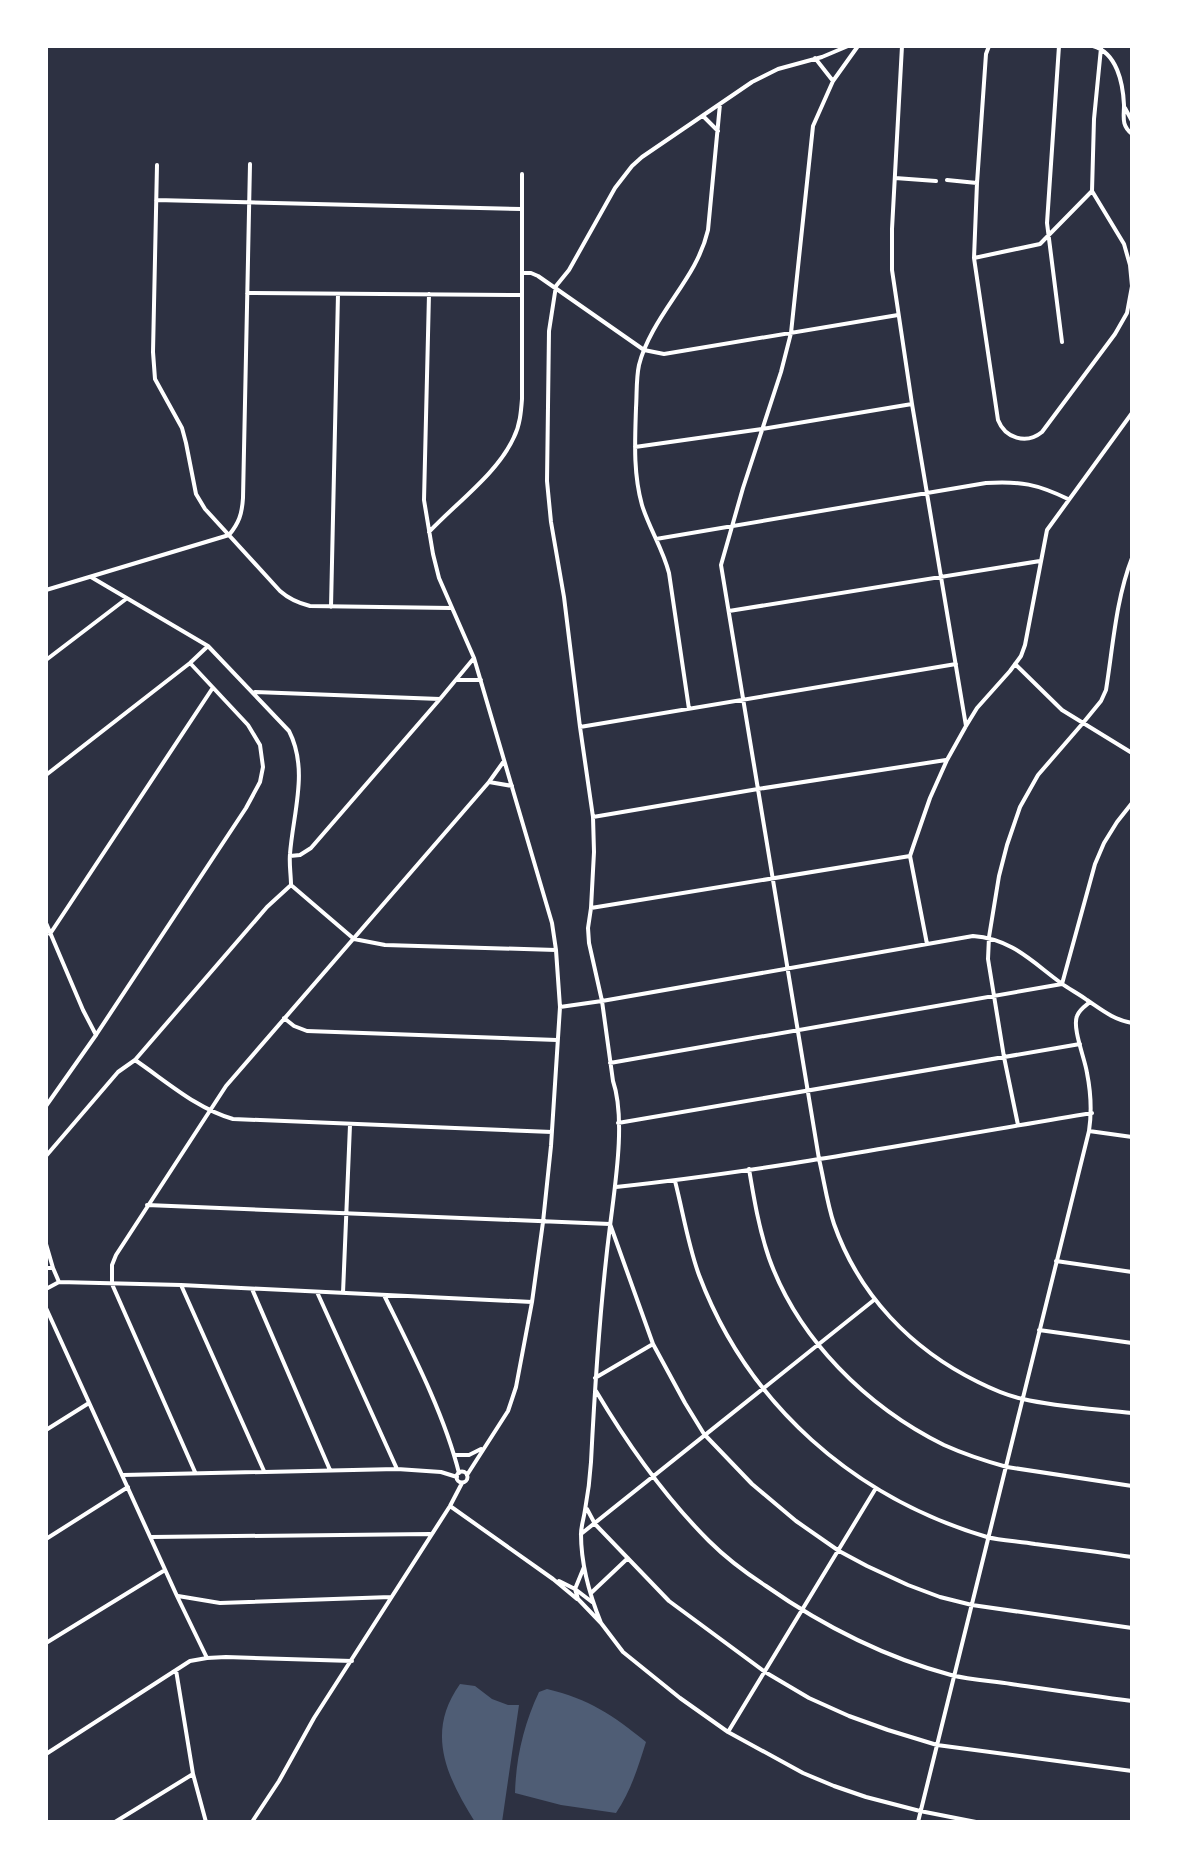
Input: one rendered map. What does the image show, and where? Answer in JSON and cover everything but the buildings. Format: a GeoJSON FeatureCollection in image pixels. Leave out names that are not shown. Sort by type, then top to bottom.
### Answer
{"type":"FeatureCollection","features":[{"type":"Feature","properties":{"kind":"street"},"geometry":{"type":"LineString","coordinates":[[601,1623],[593,1603],[581,1534],[616,1187],[618,1123],[602,1001],[589,943],[593,817],[547,481],[549,331],[556,286],[569,270],[615,188],[642,157],[752,82],[778,69],[848,46]]}},
{"type":"Feature","properties":{"kind":"street"},"geometry":{"type":"LineString","coordinates":[[858,46],[833,81],[813,126],[791,333],[721,565],[819,1159],[836,1229],[850,1260],[874,1300],[909,1337],[955,1370],[1022,1399],[1132,1413]]}},
{"type":"Feature","properties":{"kind":"street"},"geometry":{"type":"LineString","coordinates":[[902,46],[892,270],[966,726]]}},
{"type":"Feature","properties":{"kind":"street"},"geometry":{"type":"LineString","coordinates":[[989,46],[986,54],[974,258],[998,420],[1002,430],[1022,439],[1033,438],[1042,432],[1115,334],[1127,313],[1132,286],[1124,244],[1092,191],[1094,119],[1101,48]]}},
{"type":"Feature","properties":{"kind":"street"},"geometry":{"type":"LineString","coordinates":[[1059,46],[1047,223],[1062,342]]}},
{"type":"Feature","properties":{"kind":"street"},"geometry":{"type":"LineString","coordinates":[[1093,46],[1101,48],[1118,70],[1124,106],[1132,121]]}},
{"type":"Feature","properties":{"kind":"street"},"geometry":{"type":"LineString","coordinates":[[815,58],[833,81]]}},
{"type":"Feature","properties":{"kind":"street"},"geometry":{"type":"LineString","coordinates":[[689,709],[669,573],[643,507],[636,479],[637,378],[644,350],[704,248],[720,104]]}},
{"type":"Feature","properties":{"kind":"street"},"geometry":{"type":"LineString","coordinates":[[1124,106],[1124,125],[1132,134]]}},
{"type":"Feature","properties":{"kind":"street"},"geometry":{"type":"LineString","coordinates":[[702,115],[718,131]]}},
{"type":"Feature","properties":{"kind":"street"},"geometry":{"type":"LineString","coordinates":[[46,590],[229,535],[238,525],[243,498],[250,164]]}},
{"type":"Feature","properties":{"kind":"street"},"geometry":{"type":"LineString","coordinates":[[157,165],[155,379],[182,428],[196,494],[205,509],[290,599],[310,606],[451,608]]}},
{"type":"Feature","properties":{"kind":"street"},"geometry":{"type":"LineString","coordinates":[[429,532],[496,465],[516,432],[522,399],[522,174]]}},
{"type":"Feature","properties":{"kind":"street"},"geometry":{"type":"LineString","coordinates":[[895,178],[936,181]]}},
{"type":"Feature","properties":{"kind":"street"},"geometry":{"type":"LineString","coordinates":[[947,180],[977,183]]}},
{"type":"Feature","properties":{"kind":"street"},"geometry":{"type":"LineString","coordinates":[[974,258],[1040,244],[1092,191]]}},
{"type":"Feature","properties":{"kind":"street"},"geometry":{"type":"LineString","coordinates":[[156,200],[521,209]]}},
{"type":"Feature","properties":{"kind":"street"},"geometry":{"type":"LineString","coordinates":[[522,273],[531,273],[556,286],[644,350],[664,354],[898,315]]}},
{"type":"Feature","properties":{"kind":"street"},"geometry":{"type":"LineString","coordinates":[[246,293],[521,295]]}},
{"type":"Feature","properties":{"kind":"street"},"geometry":{"type":"LineString","coordinates":[[331,607],[338,294]]}},
{"type":"Feature","properties":{"kind":"street"},"geometry":{"type":"LineString","coordinates":[[252,1822],[508,1411],[516,1387],[532,1302],[543,1222],[560,1007],[556,950],[552,923],[481,680],[439,578],[429,532],[424,500],[429,294]]}},
{"type":"Feature","properties":{"kind":"street"},"geometry":{"type":"LineString","coordinates":[[635,447],[912,404]]}},
{"type":"Feature","properties":{"kind":"street"},"geometry":{"type":"LineString","coordinates":[[927,944],[910,856],[930,798],[947,760],[977,708],[1015,664],[1025,645],[1047,530],[1132,413]]}},
{"type":"Feature","properties":{"kind":"street"},"geometry":{"type":"LineString","coordinates":[[656,539],[986,483],[1017,481],[1047,489],[1068,499]]}},
{"type":"Feature","properties":{"kind":"street"},"geometry":{"type":"LineString","coordinates":[[1018,1125],[988,959],[999,876],[1020,807],[1038,775],[1101,701],[1106,690],[1121,595],[1132,558]]}},
{"type":"Feature","properties":{"kind":"street"},"geometry":{"type":"LineString","coordinates":[[729,611],[1040,561]]}},
{"type":"Feature","properties":{"kind":"street"},"geometry":{"type":"LineString","coordinates":[[91,577],[208,646],[289,731],[295,742],[300,766],[290,856],[291,885],[354,939],[385,945],[556,950]]}},
{"type":"Feature","properties":{"kind":"street"},"geometry":{"type":"LineString","coordinates":[[46,660],[126,599]]}},
{"type":"Feature","properties":{"kind":"street"},"geometry":{"type":"LineString","coordinates":[[46,775],[208,646]]}},
{"type":"Feature","properties":{"kind":"street"},"geometry":{"type":"LineString","coordinates":[[290,856],[300,855],[311,848],[474,658]]}},
{"type":"Feature","properties":{"kind":"street"},"geometry":{"type":"LineString","coordinates":[[46,1106],[246,808],[260,782],[263,767],[260,745],[248,725],[190,663]]}},
{"type":"Feature","properties":{"kind":"street"},"geometry":{"type":"LineString","coordinates":[[580,727],[956,664]]}},
{"type":"Feature","properties":{"kind":"street"},"geometry":{"type":"LineString","coordinates":[[1015,664],[1062,710],[1132,753]]}},
{"type":"Feature","properties":{"kind":"street"},"geometry":{"type":"LineString","coordinates":[[457,680],[481,680]]}},
{"type":"Feature","properties":{"kind":"street"},"geometry":{"type":"LineString","coordinates":[[50,934],[212,688]]}},
{"type":"Feature","properties":{"kind":"street"},"geometry":{"type":"LineString","coordinates":[[253,692],[440,699]]}},
{"type":"Feature","properties":{"kind":"street"},"geometry":{"type":"LineString","coordinates":[[195,1472],[112,1284],[112,1265],[116,1255],[226,1086],[505,760]]}},
{"type":"Feature","properties":{"kind":"street"},"geometry":{"type":"LineString","coordinates":[[593,817],[947,760]]}},
{"type":"Feature","properties":{"kind":"street"},"geometry":{"type":"LineString","coordinates":[[489,782],[512,786]]}},
{"type":"Feature","properties":{"kind":"street"},"geometry":{"type":"LineString","coordinates":[[1062,984],[1095,864],[1104,843],[1132,803]]}},
{"type":"Feature","properties":{"kind":"street"},"geometry":{"type":"LineString","coordinates":[[591,908],[910,856]]}},
{"type":"Feature","properties":{"kind":"street"},"geometry":{"type":"LineString","coordinates":[[46,1156],[118,1072],[135,1060],[267,907],[291,885]]}},
{"type":"Feature","properties":{"kind":"street"},"geometry":{"type":"LineString","coordinates":[[46,923],[96,1035]]}},
{"type":"Feature","properties":{"kind":"street"},"geometry":{"type":"LineString","coordinates":[[560,1007],[973,936],[989,937],[1014,947],[1109,1015],[1132,1023]]}},
{"type":"Feature","properties":{"kind":"street"},"geometry":{"type":"LineString","coordinates":[[610,1063],[1062,984]]}},
{"type":"Feature","properties":{"kind":"street"},"geometry":{"type":"LineString","coordinates":[[918,1822],[1089,1131],[1092,1113],[1087,1070],[1075,1024],[1076,1017],[1090,1002]]}},
{"type":"Feature","properties":{"kind":"street"},"geometry":{"type":"LineString","coordinates":[[284,1018],[307,1031],[557,1040]]}},
{"type":"Feature","properties":{"kind":"street"},"geometry":{"type":"LineString","coordinates":[[618,1123],[1080,1044]]}},
{"type":"Feature","properties":{"kind":"street"},"geometry":{"type":"LineString","coordinates":[[135,1060],[210,1110],[233,1119],[552,1132]]}},
{"type":"Feature","properties":{"kind":"street"},"geometry":{"type":"LineString","coordinates":[[616,1187],[819,1159],[1092,1113]]}},
{"type":"Feature","properties":{"kind":"street"},"geometry":{"type":"LineString","coordinates":[[343,1293],[350,1125]]}},
{"type":"Feature","properties":{"kind":"street"},"geometry":{"type":"LineString","coordinates":[[1089,1131],[1132,1137]]}},
{"type":"Feature","properties":{"kind":"street"},"geometry":{"type":"LineString","coordinates":[[749,1169],[757,1216],[784,1294],[819,1345],[845,1374],[881,1405],[915,1429],[957,1450],[1007,1467],[1132,1486]]}},
{"type":"Feature","properties":{"kind":"street"},"geometry":{"type":"LineString","coordinates":[[675,1181],[699,1275],[742,1362],[787,1417],[836,1461],[876,1488],[929,1515],[989,1537],[1132,1557]]}},
{"type":"Feature","properties":{"kind":"street"},"geometry":{"type":"LineString","coordinates":[[147,1205],[610,1224]]}},
{"type":"Feature","properties":{"kind":"street"},"geometry":{"type":"LineString","coordinates":[[610,1224],[653,1344],[685,1403],[704,1434],[773,1502],[839,1551],[940,1597],[972,1605],[1132,1628]]}},
{"type":"Feature","properties":{"kind":"street"},"geometry":{"type":"LineString","coordinates":[[46,1244],[59,1282]]}},
{"type":"Feature","properties":{"kind":"street"},"geometry":{"type":"LineString","coordinates":[[1056,1261],[1132,1272]]}},
{"type":"Feature","properties":{"kind":"street"},"geometry":{"type":"LineString","coordinates":[[46,1268],[53,1268]]}},
{"type":"Feature","properties":{"kind":"street"},"geometry":{"type":"LineString","coordinates":[[46,1289],[59,1282],[181,1285],[532,1302]]}},
{"type":"Feature","properties":{"kind":"street"},"geometry":{"type":"LineString","coordinates":[[181,1285],[264,1471]]}},
{"type":"Feature","properties":{"kind":"street"},"geometry":{"type":"LineString","coordinates":[[252,1289],[330,1471]]}},
{"type":"Feature","properties":{"kind":"street"},"geometry":{"type":"LineString","coordinates":[[317,1292],[397,1469]]}},
{"type":"Feature","properties":{"kind":"street"},"geometry":{"type":"LineString","coordinates":[[384,1295],[417,1362],[455,1455],[459,1482],[462,1483]]}},
{"type":"Feature","properties":{"kind":"street"},"geometry":{"type":"LineString","coordinates":[[581,1534],[874,1300]]}},
{"type":"Feature","properties":{"kind":"street"},"geometry":{"type":"LineString","coordinates":[[46,1308],[207,1658]]}},
{"type":"Feature","properties":{"kind":"street"},"geometry":{"type":"LineString","coordinates":[[1039,1330],[1132,1343]]}},
{"type":"Feature","properties":{"kind":"street"},"geometry":{"type":"LineString","coordinates":[[595,1378],[653,1344]]}},
{"type":"Feature","properties":{"kind":"street"},"geometry":{"type":"LineString","coordinates":[[595,1389],[652,1477],[711,1544],[741,1569],[834,1629],[908,1662],[954,1676],[1132,1701]]}},
{"type":"Feature","properties":{"kind":"street"},"geometry":{"type":"LineString","coordinates":[[46,1430],[89,1403]]}},
{"type":"Feature","properties":{"kind":"street"},"geometry":{"type":"LineString","coordinates":[[455,1455],[469,1455],[483,1448]]}},
{"type":"Feature","properties":{"kind":"street"},"geometry":{"type":"LineString","coordinates":[[123,1475],[397,1469],[458,1475],[465,1472],[467,1475]]}},
{"type":"Feature","properties":{"kind":"street"},"geometry":{"type":"LineString","coordinates":[[46,1539],[128,1487]]}},
{"type":"Feature","properties":{"kind":"street"},"geometry":{"type":"LineString","coordinates":[[728,1732],[876,1488]]}},
{"type":"Feature","properties":{"kind":"street"},"geometry":{"type":"LineString","coordinates":[[450,1506],[578,1599],[623,1652],[728,1732],[824,1782],[866,1797],[976,1822]]}},
{"type":"Feature","properties":{"kind":"street"},"geometry":{"type":"LineString","coordinates":[[586,1506],[595,1524],[669,1601],[765,1672],[809,1698],[849,1716],[937,1745],[1132,1771]]}},
{"type":"Feature","properties":{"kind":"street"},"geometry":{"type":"LineString","coordinates":[[151,1537],[430,1534]]}},
{"type":"Feature","properties":{"kind":"street"},"geometry":{"type":"LineString","coordinates":[[591,1593],[628,1558]]}},
{"type":"Feature","properties":{"kind":"street"},"geometry":{"type":"LineString","coordinates":[[578,1599],[575,1589],[585,1565]]}},
{"type":"Feature","properties":{"kind":"street"},"geometry":{"type":"LineString","coordinates":[[46,1643],[165,1570]]}},
{"type":"Feature","properties":{"kind":"street"},"geometry":{"type":"LineString","coordinates":[[553,1579],[575,1589],[593,1603]]}},
{"type":"Feature","properties":{"kind":"street"},"geometry":{"type":"LineString","coordinates":[[177,1596],[220,1603],[391,1597]]}},
{"type":"Feature","properties":{"kind":"street"},"geometry":{"type":"LineString","coordinates":[[46,1754],[190,1661],[207,1658],[352,1661]]}},
{"type":"Feature","properties":{"kind":"street"},"geometry":{"type":"LineString","coordinates":[[176,1670],[193,1774],[206,1822]]}},
{"type":"Feature","properties":{"kind":"street"},"geometry":{"type":"LineString","coordinates":[[115,1822],[193,1774]]}},
{"type":"Feature","properties":{"kind":"water"},"geometry":{"type":"Polygon","coordinates":[[[460,1684],[475,1686],[492,1699],[508,1705],[519,1705],[502,1822],[475,1822],[449,1771],[442,1737],[444,1720],[449,1702],[460,1684]]]}},
{"type":"Feature","properties":{"kind":"water"},"geometry":{"type":"Polygon","coordinates":[[[547,1689],[600,1709],[646,1742],[630,1787],[616,1813],[561,1805],[515,1793],[519,1754],[529,1716],[539,1692],[547,1689]]]}}]}
